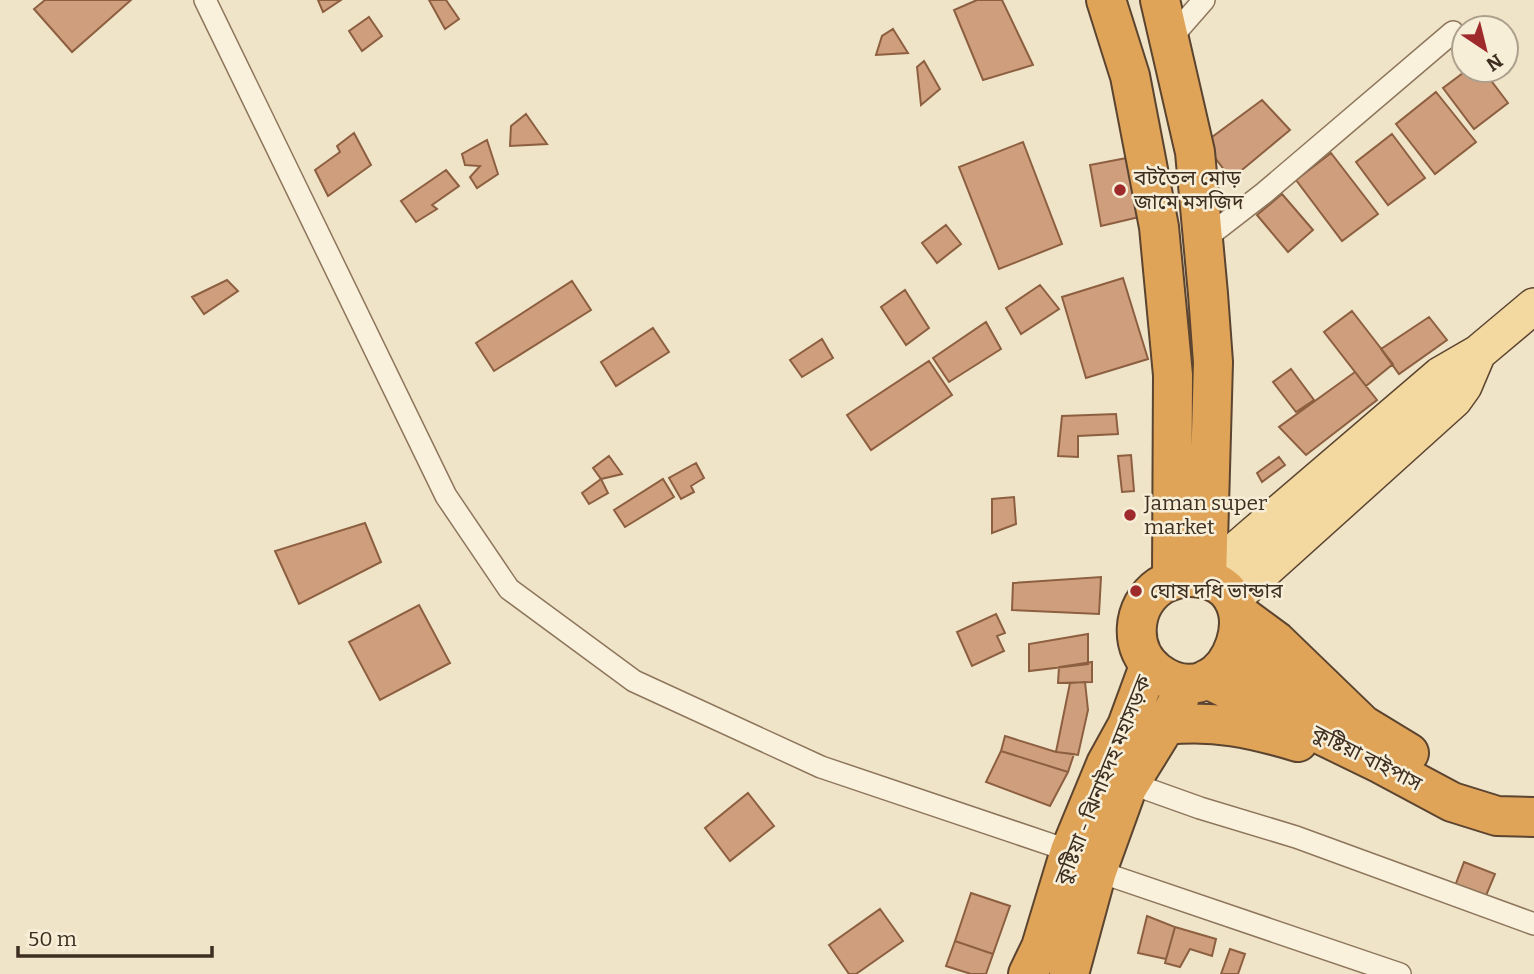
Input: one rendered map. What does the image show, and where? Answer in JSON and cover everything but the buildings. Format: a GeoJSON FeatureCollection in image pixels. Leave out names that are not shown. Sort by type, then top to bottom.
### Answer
{"type":"FeatureCollection","features":[{"type":"Feature","properties":{"kind":"highway"},"geometry":{"type":"LineString","coordinates":[[1105,0],[1130,76],[1159,228],[1174,374],[1217,600],[1231,657],[1196,681],[1166,725],[1121,778]]}},
{"type":"Feature","properties":{"kind":"highway"},"geometry":{"type":"LineString","coordinates":[[1160,0],[1195,152],[1213,362],[1217,600]]}},
{"type":"Feature","properties":{"kind":"highway"},"geometry":{"type":"LineString","coordinates":[[1196,681],[1172,681],[1149,666],[1141,656],[1136,641],[1136,625],[1140,611],[1154,591],[1217,600],[1276,641],[1399,761]]}},
{"type":"Feature","properties":{"kind":"highway","name":"কুষ্টিয়া - ঝিনাইদহ মহাসড়ক"},"geometry":{"type":"LineString","coordinates":[[1028,974],[1121,778],[1127,726],[1149,666]]}},
{"type":"Feature","properties":{"kind":"highway","name":"কুষ্টিয়া বাইপাস"},"geometry":{"type":"LineString","coordinates":[[1196,681],[1399,761],[1452,802],[1497,816],[1534,817]]}},
{"type":"Feature","properties":{"kind":"highway"},"geometry":{"type":"LineString","coordinates":[[1166,725],[1191,723],[1255,729],[1299,743],[1399,761]]}},
{"type":"Feature","properties":{"kind":"highway"},"geometry":{"type":"LineString","coordinates":[[1069,973],[1089,848]]}},
{"type":"Feature","properties":{"kind":"main road"},"geometry":{"type":"LineString","coordinates":[[1217,600],[1230,555],[1440,375],[1478,353],[1534,306]]}},
{"type":"Feature","properties":{"kind":"street"},"geometry":{"type":"LineString","coordinates":[[205,0],[446,496],[509,589],[634,681],[821,767],[1089,848],[1400,974]]}},
{"type":"Feature","properties":{"kind":"street"},"geometry":{"type":"LineString","coordinates":[[1169,40],[1204,0]]}},
{"type":"Feature","properties":{"kind":"street"},"geometry":{"type":"LineString","coordinates":[[1202,241],[1264,193],[1450,35]]}},
{"type":"Feature","properties":{"kind":"street"},"geometry":{"type":"LineString","coordinates":[[1121,778],[1212,812],[1284,833],[1534,924]]}},
{"type":"Feature","properties":{"kind":"place","name":"বটতৈল মোড় জামে মসজিদ"},"geometry":{"type":"Point","coordinates":[1120,190]}},
{"type":"Feature","properties":{"kind":"place","name":"Jaman super market"},"geometry":{"type":"Point","coordinates":[1130,515]}},
{"type":"Feature","properties":{"kind":"place","name":"ঘোষ দধি ভান্ডার"},"geometry":{"type":"Point","coordinates":[1136,591]}}]}
